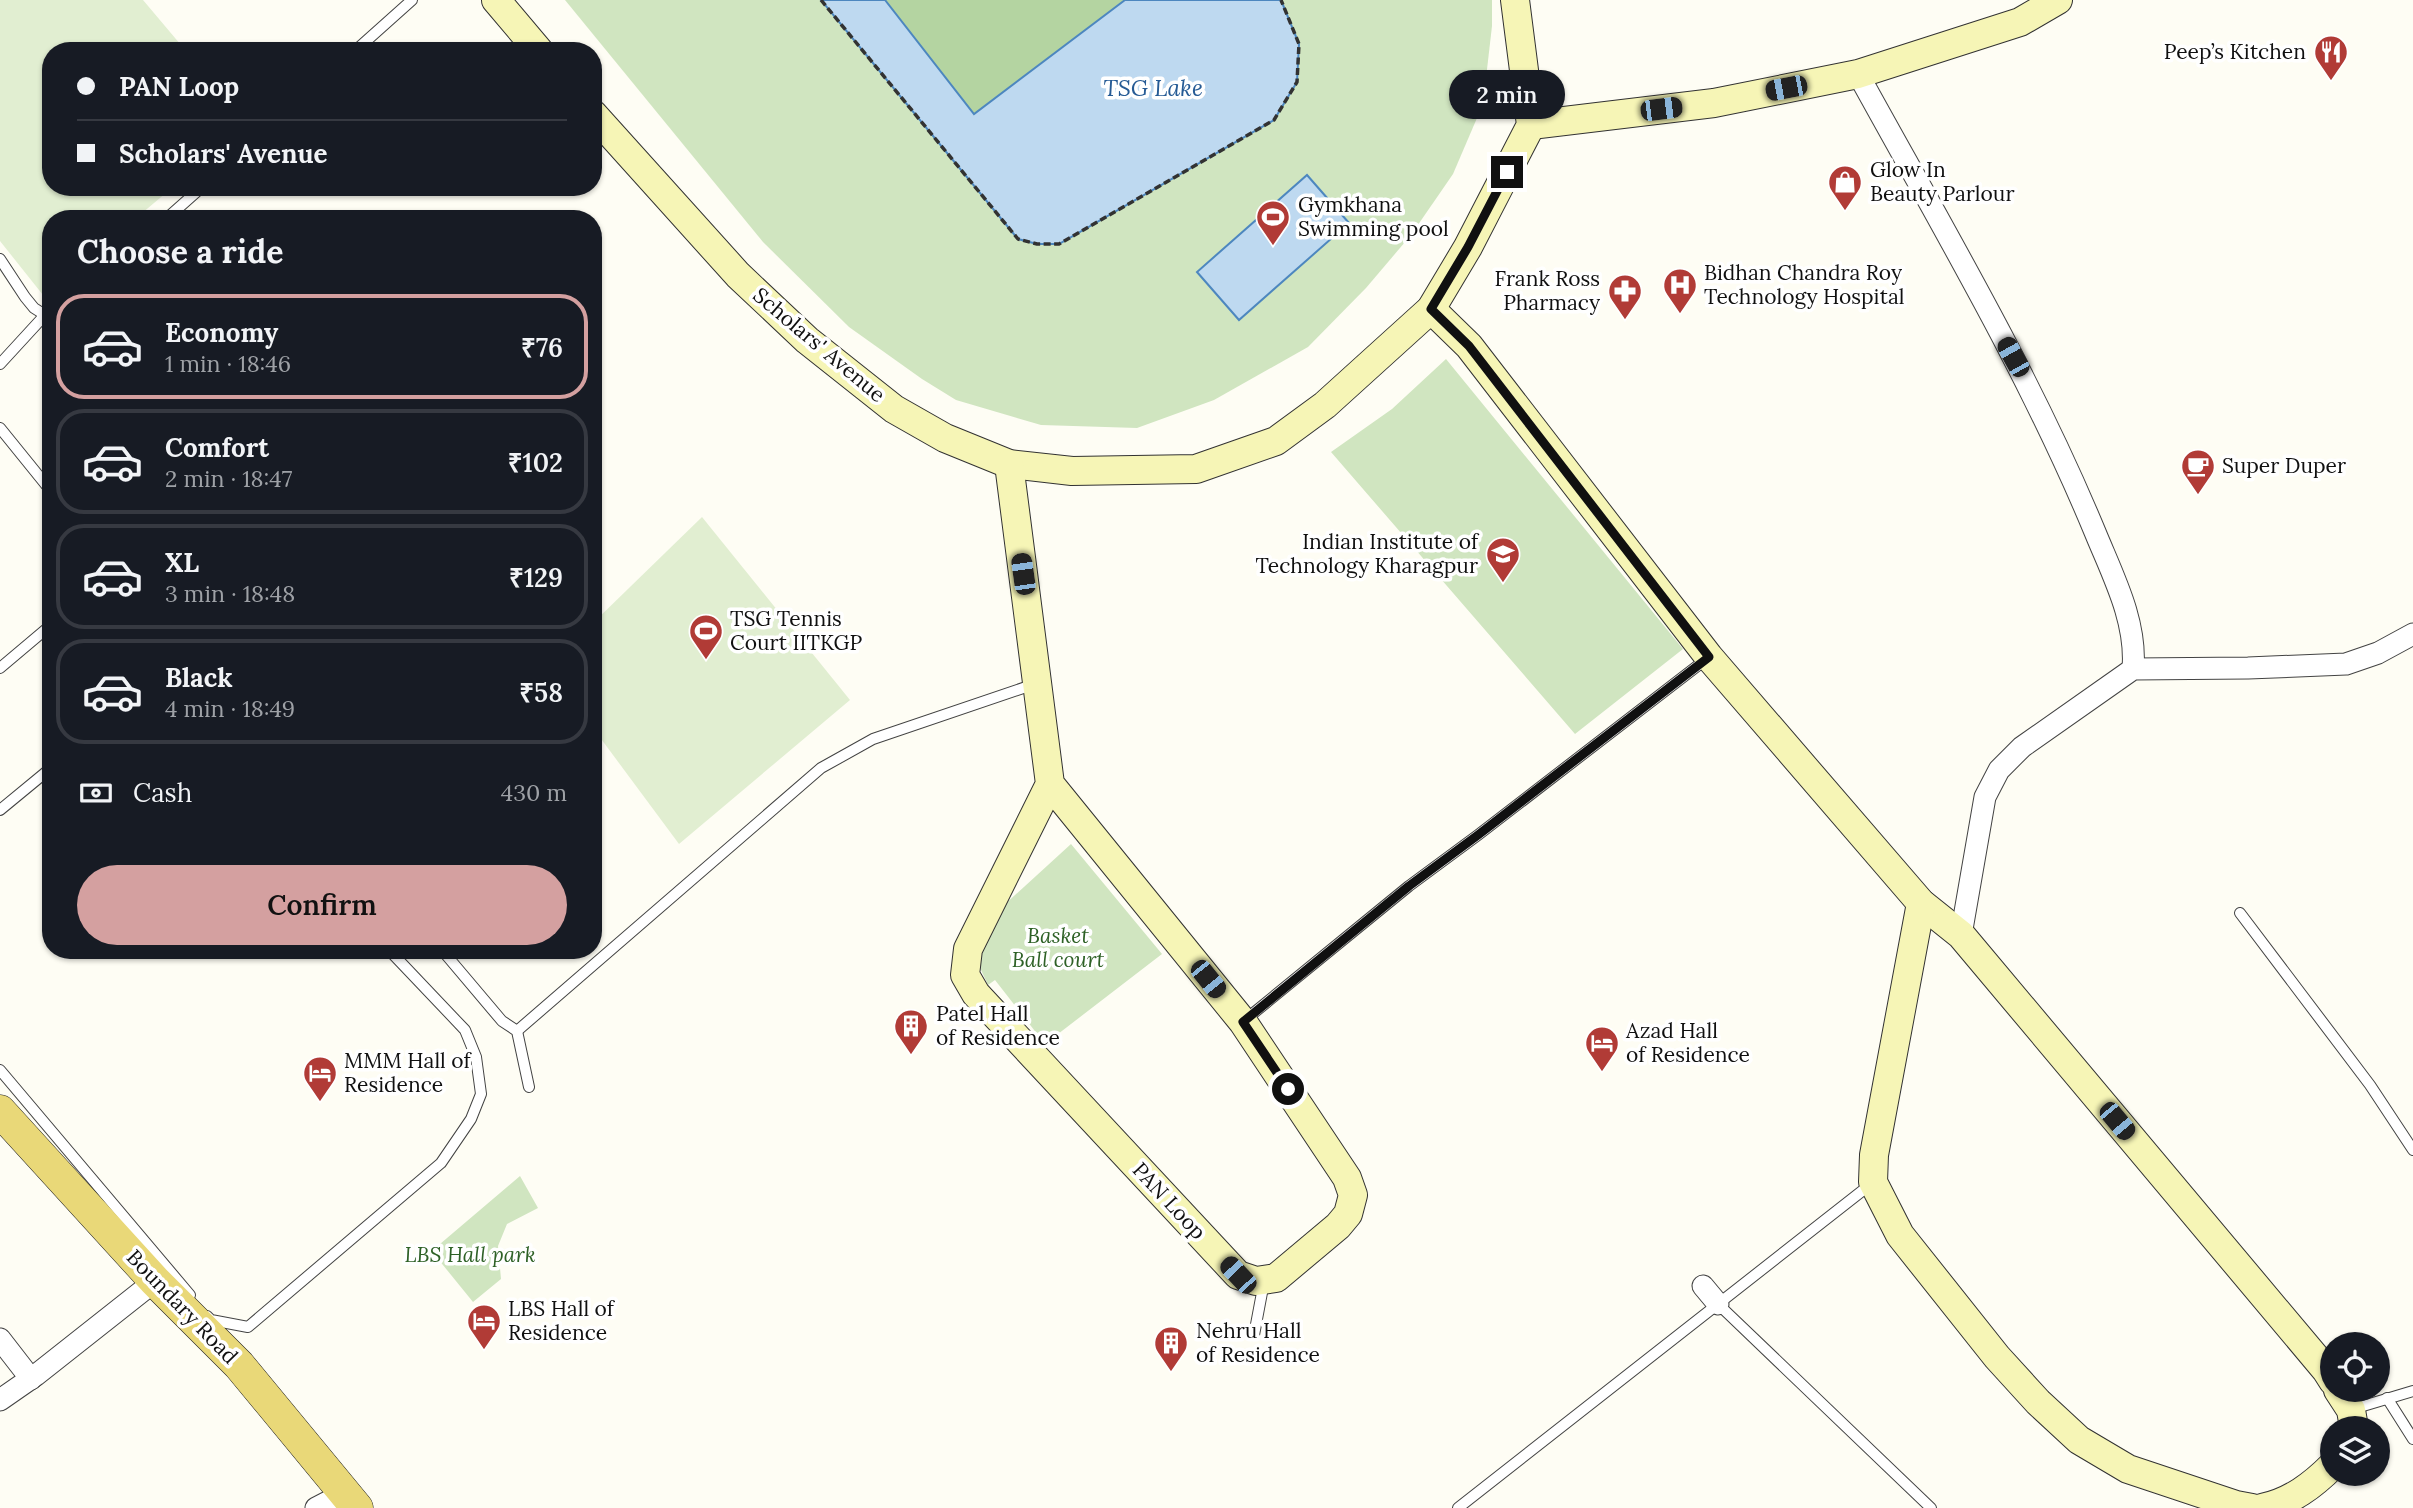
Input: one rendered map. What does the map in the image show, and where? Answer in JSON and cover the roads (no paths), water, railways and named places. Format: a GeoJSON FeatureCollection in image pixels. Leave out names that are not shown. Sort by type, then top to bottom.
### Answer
{"type":"FeatureCollection","features":[{"type":"Feature","properties":{"kind":"main road","name":"Boundary Road"},"geometry":{"type":"LineString","coordinates":[[0,1111],[155,1281],[239,1365],[351,1501]]}},
{"type":"Feature","properties":{"kind":"street"},"geometry":{"type":"LineString","coordinates":[[496,0],[531,42]]}},
{"type":"Feature","properties":{"kind":"street"},"geometry":{"type":"LineString","coordinates":[[1515,0],[1531,125],[1714,103],[1858,74],[2020,22],[2058,0]]}},
{"type":"Feature","properties":{"kind":"street"},"geometry":{"type":"LineString","coordinates":[[1858,74],[2013,357],[2069,468],[2119,591],[2131,628],[2135,648],[2133,669]]}},
{"type":"Feature","properties":{"kind":"street","name":"Scholars' Avenue"},"geometry":{"type":"LineString","coordinates":[[602,124],[738,275],[807,341],[894,409],[945,438],[1009,464],[1072,471],[1196,469],[1276,441],[1325,405],[1431,309],[1468,247],[1531,125]]}},
{"type":"Feature","properties":{"kind":"street"},"geometry":{"type":"LineString","coordinates":[[1431,309],[1469,346],[1709,657],[1921,903],[1961,935],[2320,1363]]}},
{"type":"Feature","properties":{"kind":"street"},"geometry":{"type":"LineString","coordinates":[[1009,464],[1051,784],[1243,1022],[1347,1178],[1353,1195],[1348,1214],[1338,1226],[1276,1278],[1264,1280]]}},
{"type":"Feature","properties":{"kind":"street"},"geometry":{"type":"LineString","coordinates":[[1961,935],[1985,797],[1999,770],[2022,747],[2133,669],[2346,664],[2378,653],[2413,634]]}},
{"type":"Feature","properties":{"kind":"street","name":"PAN Loop"},"geometry":{"type":"LineString","coordinates":[[1051,784],[968,949],[965,975],[976,994],[1238,1275],[1256,1281],[1264,1280]]}},
{"type":"Feature","properties":{"kind":"street"},"geometry":{"type":"LineString","coordinates":[[1921,903],[1874,1155],[1873,1182],[1885,1211],[1907,1244],[1997,1357],[2038,1402],[2079,1440],[2128,1469],[2252,1508]]}},
{"type":"Feature","properties":{"kind":"street"},"geometry":{"type":"LineString","coordinates":[[0,1400],[31,1379],[155,1281]]}},
{"type":"Feature","properties":{"kind":"street"},"geometry":{"type":"LineString","coordinates":[[1703,1286],[1718,1304]]}},
{"type":"Feature","properties":{"kind":"street"},"geometry":{"type":"LineString","coordinates":[[0,1339],[31,1379]]}},
{"type":"Feature","properties":{"kind":"street"},"geometry":{"type":"LineString","coordinates":[[2262,1508],[2275,1506],[2311,1487],[2320,1478]]}},
{"type":"Feature","properties":{"kind":"street"},"geometry":{"type":"LineString","coordinates":[[316,1508],[351,1501]]}},
{"type":"Feature","properties":{"kind":"lane"},"geometry":{"type":"LineString","coordinates":[[365,42],[412,0]]}},
{"type":"Feature","properties":{"kind":"lane"},"geometry":{"type":"LineString","coordinates":[[176,210],[192,196]]}},
{"type":"Feature","properties":{"kind":"lane"},"geometry":{"type":"LineString","coordinates":[[0,259],[25,298],[34,308],[42,311]]}},
{"type":"Feature","properties":{"kind":"lane"},"geometry":{"type":"LineString","coordinates":[[0,364],[42,320]]}},
{"type":"Feature","properties":{"kind":"lane"},"geometry":{"type":"LineString","coordinates":[[0,428],[42,480]]}},
{"type":"Feature","properties":{"kind":"lane"},"geometry":{"type":"LineString","coordinates":[[0,668],[42,633]]}},
{"type":"Feature","properties":{"kind":"lane"},"geometry":{"type":"LineString","coordinates":[[1243,1022],[1409,886],[1709,657]]}},
{"type":"Feature","properties":{"kind":"lane"},"geometry":{"type":"LineString","coordinates":[[602,957],[821,768],[873,739],[1037,683]]}},
{"type":"Feature","properties":{"kind":"lane"},"geometry":{"type":"LineString","coordinates":[[0,810],[42,775]]}},
{"type":"Feature","properties":{"kind":"lane"},"geometry":{"type":"LineString","coordinates":[[2240,913],[2370,1085],[2413,1150]]}},
{"type":"Feature","properties":{"kind":"lane"},"geometry":{"type":"LineString","coordinates":[[202,1310],[211,1320],[248,1327],[441,1163],[471,1119],[481,1094],[476,1058],[465,1030],[398,959]]}},
{"type":"Feature","properties":{"kind":"lane"},"geometry":{"type":"LineString","coordinates":[[450,959],[502,1021],[517,1031],[529,1087]]}},
{"type":"Feature","properties":{"kind":"lane"},"geometry":{"type":"LineString","coordinates":[[517,1031],[600,959]]}},
{"type":"Feature","properties":{"kind":"lane"},"geometry":{"type":"LineString","coordinates":[[0,1070],[193,1299]]}},
{"type":"Feature","properties":{"kind":"lane"},"geometry":{"type":"LineString","coordinates":[[1458,1508],[1873,1182]]}},
{"type":"Feature","properties":{"kind":"lane"},"geometry":{"type":"LineString","coordinates":[[1254,1335],[1264,1280]]}},
{"type":"Feature","properties":{"kind":"lane"},"geometry":{"type":"LineString","coordinates":[[1718,1304],[1931,1508]]}},
{"type":"Feature","properties":{"kind":"lane"},"geometry":{"type":"LineString","coordinates":[[2390,1397],[2413,1391]]}},
{"type":"Feature","properties":{"kind":"lane"},"geometry":{"type":"LineString","coordinates":[[2348,1409],[2373,1402]]}},
{"type":"Feature","properties":{"kind":"lane"},"geometry":{"type":"LineString","coordinates":[[2390,1402],[2413,1439]]}},
{"type":"Feature","properties":{"kind":"water","name":"TSG Lake"},"geometry":{"type":"Polygon","coordinates":[[[821,0],[885,0],[974,114],[1125,0],[1281,0],[1299,44],[1297,82],[1274,120],[1059,244],[1037,244],[1018,239],[821,0]]]}},
{"type":"Feature","properties":{"kind":"water","name":"Gymkhana Swimming pool"},"geometry":{"type":"Polygon","coordinates":[[[1307,175],[1349,223],[1239,320],[1197,272],[1307,175]]]}},
{"type":"Feature","properties":{"kind":"place","name":"Peep’s Kitchen"},"geometry":{"type":"Point","coordinates":[2331,82]}},
{"type":"Feature","properties":{"kind":"place","name":"Glow In Beauty Parlour"},"geometry":{"type":"Point","coordinates":[1845,212]}},
{"type":"Feature","properties":{"kind":"place","name":"Gymkhana Swimming pool"},"geometry":{"type":"Point","coordinates":[1273,247]}},
{"type":"Feature","properties":{"kind":"place","name":"Bidhan Chandra Roy Technology Hospital"},"geometry":{"type":"Point","coordinates":[1680,315]}},
{"type":"Feature","properties":{"kind":"place","name":"Frank Ross Pharmacy"},"geometry":{"type":"Point","coordinates":[1625,321]}},
{"type":"Feature","properties":{"kind":"place","name":"Super Duper"},"geometry":{"type":"Point","coordinates":[2198,496]}},
{"type":"Feature","properties":{"kind":"place","name":"Indian Institute of Technology Kharagpur"},"geometry":{"type":"Point","coordinates":[1503,584]}},
{"type":"Feature","properties":{"kind":"place","name":"TSG Tennis Court IITKGP"},"geometry":{"type":"Point","coordinates":[706,661]}},
{"type":"Feature","properties":{"kind":"place","name":"Patel Hall of Residence"},"geometry":{"type":"Point","coordinates":[911,1056]}},
{"type":"Feature","properties":{"kind":"place","name":"Azad Hall of Residence"},"geometry":{"type":"Point","coordinates":[1602,1073]}},
{"type":"Feature","properties":{"kind":"place","name":"MMM Hall of Residence"},"geometry":{"type":"Point","coordinates":[320,1103]}},
{"type":"Feature","properties":{"kind":"place","name":"LBS Hall of Residence"},"geometry":{"type":"Point","coordinates":[484,1351]}},
{"type":"Feature","properties":{"kind":"place","name":"Nehru Hall of Residence"},"geometry":{"type":"Point","coordinates":[1171,1373]}},
{"type":"Feature","properties":{"kind":"park label","name":"Basket Ball court"},"geometry":{"type":"Point","coordinates":[1058,948]}},
{"type":"Feature","properties":{"kind":"park label","name":"LBS Hall park"},"geometry":{"type":"Point","coordinates":[470,1255]}}]}
